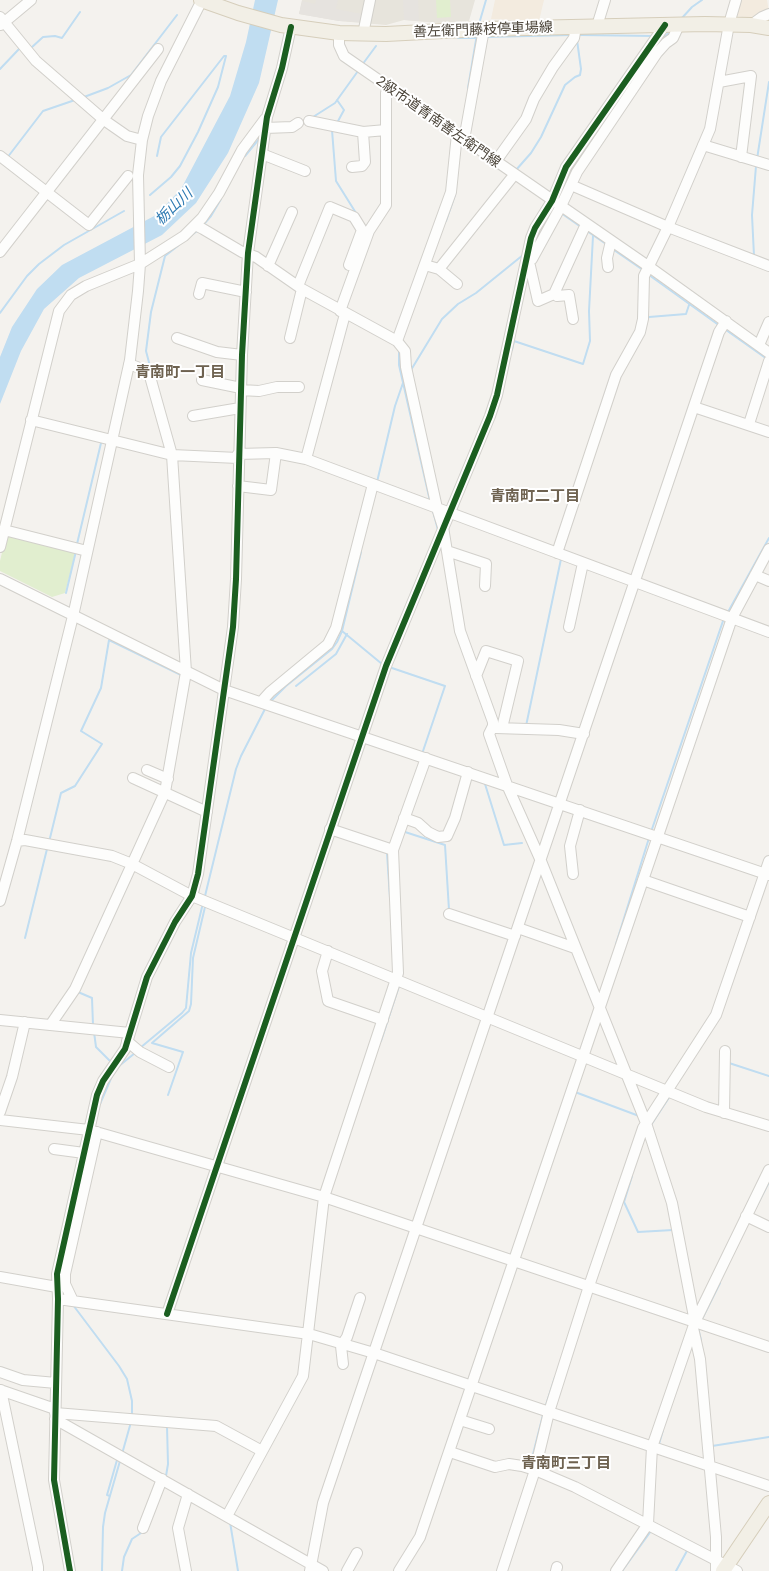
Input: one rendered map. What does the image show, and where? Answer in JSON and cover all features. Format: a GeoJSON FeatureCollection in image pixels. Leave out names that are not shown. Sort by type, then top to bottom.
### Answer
{"type":"FeatureCollection","features":[{"type":"Feature","properties":{"kind":"main road","name":"善左衛門藤枝停車場線"},"geometry":{"type":"LineString","coordinates":[[202,0],[242,15],[286,26],[339,34],[729,24],[769,28]]}},
{"type":"Feature","properties":{"kind":"main road"},"geometry":{"type":"LineString","coordinates":[[724,1567],[769,1502]]}},
{"type":"Feature","properties":{"kind":"street"},"geometry":{"type":"LineString","coordinates":[[31,0],[1,21],[36,61],[104,120],[127,136],[142,140]]}},
{"type":"Feature","properties":{"kind":"street"},"geometry":{"type":"LineString","coordinates":[[0,901],[17,841],[73,616],[129,364],[135,327],[140,264],[138,175],[142,140],[148,116],[161,81],[202,0]]}},
{"type":"Feature","properties":{"kind":"street"},"geometry":{"type":"LineString","coordinates":[[362,34],[370,0]]}},
{"type":"Feature","properties":{"kind":"street"},"geometry":{"type":"LineString","coordinates":[[598,26],[605,0]]}},
{"type":"Feature","properties":{"kind":"street"},"geometry":{"type":"LineString","coordinates":[[557,553],[616,375],[640,332],[643,319],[644,276],[710,129],[729,24],[736,0]]}},
{"type":"Feature","properties":{"kind":"street"},"geometry":{"type":"LineString","coordinates":[[751,25],[769,14]]}},
{"type":"Feature","properties":{"kind":"street"},"geometry":{"type":"LineString","coordinates":[[557,203],[571,185],[577,172],[657,53],[673,38],[674,25]]}},
{"type":"Feature","properties":{"kind":"street"},"geometry":{"type":"LineString","coordinates":[[526,262],[532,259],[557,203],[566,166],[674,25]]}},
{"type":"Feature","properties":{"kind":"street"},"geometry":{"type":"LineString","coordinates":[[74,1301],[65,1284],[65,1274],[93,1131],[97,1095],[125,1049],[147,977],[175,922],[192,896],[198,874],[233,627],[242,355],[248,253],[265,128],[282,68],[286,26]]}},
{"type":"Feature","properties":{"kind":"street"},"geometry":{"type":"LineString","coordinates":[[496,161],[526,119],[534,99],[553,67],[574,38],[576,27]]}},
{"type":"Feature","properties":{"kind":"street"},"geometry":{"type":"LineString","coordinates":[[397,341],[451,192],[480,29]]}},
{"type":"Feature","properties":{"kind":"street","name":"2級市道青南善左衛門線"},"geometry":{"type":"LineString","coordinates":[[339,34],[339,45],[344,56],[648,266],[769,353]]}},
{"type":"Feature","properties":{"kind":"street"},"geometry":{"type":"LineString","coordinates":[[0,252],[158,50]]}},
{"type":"Feature","properties":{"kind":"street"},"geometry":{"type":"LineString","coordinates":[[719,82],[751,76],[741,157]]}},
{"type":"Feature","properties":{"kind":"street"},"geometry":{"type":"LineString","coordinates":[[340,311],[370,231],[386,205],[386,93],[388,87]]}},
{"type":"Feature","properties":{"kind":"street"},"geometry":{"type":"LineString","coordinates":[[0,547],[59,311],[71,296],[86,286],[140,264],[184,236],[202,218],[219,193],[242,150],[267,117]]}},
{"type":"Feature","properties":{"kind":"street"},"geometry":{"type":"LineString","coordinates":[[265,128],[292,127],[304,122],[362,132],[386,130]]}},
{"type":"Feature","properties":{"kind":"street"},"geometry":{"type":"LineString","coordinates":[[352,166],[362,166],[365,162],[362,132]]}},
{"type":"Feature","properties":{"kind":"street"},"geometry":{"type":"LineString","coordinates":[[703,145],[769,166]]}},
{"type":"Feature","properties":{"kind":"street"},"geometry":{"type":"LineString","coordinates":[[262,154],[305,171]]}},
{"type":"Feature","properties":{"kind":"street"},"geometry":{"type":"LineString","coordinates":[[0,156],[89,225],[128,176]]}},
{"type":"Feature","properties":{"kind":"street"},"geometry":{"type":"LineString","coordinates":[[439,269],[514,175]]}},
{"type":"Feature","properties":{"kind":"street"},"geometry":{"type":"LineString","coordinates":[[571,185],[769,266]]}},
{"type":"Feature","properties":{"kind":"street"},"geometry":{"type":"LineString","coordinates":[[290,338],[300,288],[330,208],[354,217],[362,230],[340,311],[306,459]]}},
{"type":"Feature","properties":{"kind":"street"},"geometry":{"type":"LineString","coordinates":[[268,266],[292,212]]}},
{"type":"Feature","properties":{"kind":"street"},"geometry":{"type":"LineString","coordinates":[[526,262],[530,266],[538,301],[554,294],[586,224]]}},
{"type":"Feature","properties":{"kind":"street"},"geometry":{"type":"LineString","coordinates":[[195,225],[204,228],[242,252],[248,253],[300,288],[340,311],[397,341],[405,351],[406,367],[437,508],[443,527],[460,631],[492,722],[497,728],[559,730],[584,734]]}},
{"type":"Feature","properties":{"kind":"street"},"geometry":{"type":"LineString","coordinates":[[608,267],[607,258],[611,241]]}},
{"type":"Feature","properties":{"kind":"street"},"geometry":{"type":"LineString","coordinates":[[167,1314],[386,666],[490,416],[497,395],[526,262]]}},
{"type":"Feature","properties":{"kind":"street"},"geometry":{"type":"LineString","coordinates":[[425,265],[439,269],[457,284]]}},
{"type":"Feature","properties":{"kind":"street"},"geometry":{"type":"LineString","coordinates":[[199,294],[202,283],[246,292]]}},
{"type":"Feature","properties":{"kind":"street"},"geometry":{"type":"LineString","coordinates":[[554,294],[557,296],[569,295],[573,319]]}},
{"type":"Feature","properties":{"kind":"street"},"geometry":{"type":"LineString","coordinates":[[310,1567],[323,1503],[719,332],[726,321]]}},
{"type":"Feature","properties":{"kind":"street"},"geometry":{"type":"LineString","coordinates":[[759,345],[769,322]]}},
{"type":"Feature","properties":{"kind":"street"},"geometry":{"type":"LineString","coordinates":[[177,338],[217,352],[242,355]]}},
{"type":"Feature","properties":{"kind":"street"},"geometry":{"type":"LineString","coordinates":[[749,424],[769,361]]}},
{"type":"Feature","properties":{"kind":"street"},"geometry":{"type":"LineString","coordinates":[[51,1024],[75,989],[168,793],[168,779],[186,672],[172,454],[149,373],[129,364]]}},
{"type":"Feature","properties":{"kind":"street"},"geometry":{"type":"LineString","coordinates":[[202,380],[259,391],[277,387],[299,387]]}},
{"type":"Feature","properties":{"kind":"street"},"geometry":{"type":"LineString","coordinates":[[694,407],[769,432]]}},
{"type":"Feature","properties":{"kind":"street"},"geometry":{"type":"LineString","coordinates":[[193,416],[240,408]]}},
{"type":"Feature","properties":{"kind":"street"},"geometry":{"type":"LineString","coordinates":[[32,420],[172,454],[238,456],[276,453],[306,459],[769,632]]}},
{"type":"Feature","properties":{"kind":"street"},"geometry":{"type":"LineString","coordinates":[[238,486],[271,490],[276,453]]}},
{"type":"Feature","properties":{"kind":"street"},"geometry":{"type":"LineString","coordinates":[[261,702],[270,692],[328,644],[336,628],[372,484]]}},
{"type":"Feature","properties":{"kind":"street"},"geometry":{"type":"LineString","coordinates":[[4,530],[87,551]]}},
{"type":"Feature","properties":{"kind":"street"},"geometry":{"type":"LineString","coordinates":[[399,1571],[420,1537],[450,1452],[732,618],[769,549]]}},
{"type":"Feature","properties":{"kind":"street"},"geometry":{"type":"LineString","coordinates":[[447,551],[486,564],[485,586]]}},
{"type":"Feature","properties":{"kind":"street"},"geometry":{"type":"LineString","coordinates":[[570,627],[583,563]]}},
{"type":"Feature","properties":{"kind":"street"},"geometry":{"type":"LineString","coordinates":[[755,576],[769,581]]}},
{"type":"Feature","properties":{"kind":"street"},"geometry":{"type":"LineString","coordinates":[[0,579],[224,690],[767,874]]}},
{"type":"Feature","properties":{"kind":"street"},"geometry":{"type":"LineString","coordinates":[[476,676],[486,651],[518,661],[497,728],[489,734],[507,785],[627,1075],[646,1124],[672,1203],[700,1359],[716,1537],[724,1567]]}},
{"type":"Feature","properties":{"kind":"street"},"geometry":{"type":"LineString","coordinates":[[227,1516],[303,1376],[324,1196],[397,979],[392,850],[426,758]]}},
{"type":"Feature","properties":{"kind":"street"},"geometry":{"type":"LineString","coordinates":[[146,770],[168,779]]}},
{"type":"Feature","properties":{"kind":"street"},"geometry":{"type":"LineString","coordinates":[[404,818],[418,823],[428,832],[438,837],[447,836],[455,818],[468,772]]}},
{"type":"Feature","properties":{"kind":"street"},"geometry":{"type":"LineString","coordinates":[[133,778],[207,812]]}},
{"type":"Feature","properties":{"kind":"street"},"geometry":{"type":"LineString","coordinates":[[573,874],[570,846],[580,810]]}},
{"type":"Feature","properties":{"kind":"street"},"geometry":{"type":"LineString","coordinates":[[330,829],[392,850]]}},
{"type":"Feature","properties":{"kind":"street"},"geometry":{"type":"LineString","coordinates":[[17,841],[25,840],[112,856],[135,865],[192,896],[627,1075],[706,1107],[769,1126]]}},
{"type":"Feature","properties":{"kind":"street"},"geometry":{"type":"LineString","coordinates":[[502,1571],[535,1470],[549,1412],[589,1286],[643,1128],[716,1015],[767,874],[769,861]]}},
{"type":"Feature","properties":{"kind":"street"},"geometry":{"type":"LineString","coordinates":[[643,880],[750,917]]}},
{"type":"Feature","properties":{"kind":"street"},"geometry":{"type":"LineString","coordinates":[[449,914],[575,948]]}},
{"type":"Feature","properties":{"kind":"street"},"geometry":{"type":"LineString","coordinates":[[328,951],[322,971],[328,1001],[384,1020]]}},
{"type":"Feature","properties":{"kind":"street"},"geometry":{"type":"LineString","coordinates":[[0,1020],[94,1029],[129,1037],[140,1052],[169,1067]]}},
{"type":"Feature","properties":{"kind":"street"},"geometry":{"type":"LineString","coordinates":[[0,1112],[12,1077],[25,1022]]}},
{"type":"Feature","properties":{"kind":"street"},"geometry":{"type":"LineString","coordinates":[[724,1113],[725,1051]]}},
{"type":"Feature","properties":{"kind":"street"},"geometry":{"type":"LineString","coordinates":[[0,1120],[93,1131],[324,1196],[514,1260],[694,1324],[769,1347]]}},
{"type":"Feature","properties":{"kind":"street"},"geometry":{"type":"LineString","coordinates":[[70,1571],[54,1480],[57,1274],[84,1153],[93,1131]]}},
{"type":"Feature","properties":{"kind":"street"},"geometry":{"type":"LineString","coordinates":[[54,1149],[84,1153]]}},
{"type":"Feature","properties":{"kind":"street"},"geometry":{"type":"LineString","coordinates":[[616,1571],[648,1524],[652,1447],[694,1324],[769,1170]]}},
{"type":"Feature","properties":{"kind":"street"},"geometry":{"type":"LineString","coordinates":[[746,1216],[769,1227]]}},
{"type":"Feature","properties":{"kind":"street"},"geometry":{"type":"LineString","coordinates":[[0,1277],[57,1287]]}},
{"type":"Feature","properties":{"kind":"street"},"geometry":{"type":"LineString","coordinates":[[343,1364],[341,1346],[344,1344],[360,1298]]}},
{"type":"Feature","properties":{"kind":"street"},"geometry":{"type":"LineString","coordinates":[[58,1299],[309,1334],[374,1353],[769,1486]]}},
{"type":"Feature","properties":{"kind":"street"},"geometry":{"type":"LineString","coordinates":[[0,1372],[23,1380],[56,1383]]}},
{"type":"Feature","properties":{"kind":"street"},"geometry":{"type":"LineString","coordinates":[[0,1390],[55,1414],[162,1480],[227,1516],[310,1567],[323,1571]]}},
{"type":"Feature","properties":{"kind":"street"},"geometry":{"type":"LineString","coordinates":[[0,1390],[38,1571]]}},
{"type":"Feature","properties":{"kind":"street"},"geometry":{"type":"LineString","coordinates":[[55,1414],[216,1426],[262,1451]]}},
{"type":"Feature","properties":{"kind":"street"},"geometry":{"type":"LineString","coordinates":[[460,1420],[489,1429]]}},
{"type":"Feature","properties":{"kind":"street"},"geometry":{"type":"LineString","coordinates":[[450,1452],[495,1467],[509,1464],[535,1470],[575,1487],[648,1524],[724,1567]]}},
{"type":"Feature","properties":{"kind":"street"},"geometry":{"type":"LineString","coordinates":[[144,1528],[162,1480]]}},
{"type":"Feature","properties":{"kind":"street"},"geometry":{"type":"LineString","coordinates":[[186,1571],[178,1528],[188,1494]]}},
{"type":"Feature","properties":{"kind":"street"},"geometry":{"type":"LineString","coordinates":[[347,1571],[357,1553]]}},
{"type":"Feature","properties":{"kind":"shaded area"},"geometry":{"type":"Polygon","coordinates":[[[302,0],[475,0],[469,21],[438,23],[404,20],[386,25],[339,21],[299,14],[302,0]]]}},
{"type":"Feature","properties":{"kind":"shaded area"},"geometry":{"type":"Polygon","coordinates":[[[316,0],[338,0],[336,9],[362,14],[361,22],[339,21],[299,14],[302,1],[315,4],[316,0]]]}},
{"type":"Feature","properties":{"kind":"shaded area"},"geometry":{"type":"Polygon","coordinates":[[[403,0],[418,0],[419,21],[404,20],[403,0]]]}},
{"type":"Feature","properties":{"kind":"shaded area"},"geometry":{"type":"Polygon","coordinates":[[[495,0],[544,0],[539,21],[491,19],[495,0]]]}},
{"type":"Feature","properties":{"kind":"shaded area"},"geometry":{"type":"Polygon","coordinates":[[[740,0],[767,0],[769,12],[751,18],[735,16],[740,0]]]}},
{"type":"Feature","properties":{"kind":"green space"},"geometry":{"type":"Polygon","coordinates":[[[436,0],[450,0],[451,17],[437,18],[436,0]]]}},
{"type":"Feature","properties":{"kind":"green space"},"geometry":{"type":"Polygon","coordinates":[[[7,532],[76,550],[65,593],[52,597],[0,571],[0,561],[7,532]]]}},
{"type":"Feature","properties":{"kind":"water","name":"栃山川"},"geometry":{"type":"Polygon","coordinates":[[[255,0],[278,0],[259,83],[228,153],[196,203],[162,235],[79,278],[44,309],[21,351],[0,404],[0,357],[12,327],[37,289],[62,265],[156,215],[181,189],[230,96],[246,42],[255,0]]]}},
{"type":"Feature","properties":{"kind":"waterway"},"geometry":{"type":"LineString","coordinates":[[479,24],[486,0]]}},
{"type":"Feature","properties":{"kind":"waterway"},"geometry":{"type":"LineString","coordinates":[[682,18],[702,0]]}},
{"type":"Feature","properties":{"kind":"waterway"},"geometry":{"type":"LineString","coordinates":[[31,48],[43,37],[55,36],[62,38],[80,12]]}},
{"type":"Feature","properties":{"kind":"waterway"},"geometry":{"type":"LineString","coordinates":[[84,97],[108,88],[131,75],[177,15]]}},
{"type":"Feature","properties":{"kind":"waterway"},"geometry":{"type":"LineString","coordinates":[[657,46],[670,31]]}},
{"type":"Feature","properties":{"kind":"waterway"},"geometry":{"type":"LineString","coordinates":[[468,88],[477,34]]}},
{"type":"Feature","properties":{"kind":"waterway"},"geometry":{"type":"LineString","coordinates":[[485,37],[571,35]]}},
{"type":"Feature","properties":{"kind":"waterway"},"geometry":{"type":"LineString","coordinates":[[579,35],[654,36]]}},
{"type":"Feature","properties":{"kind":"waterway"},"geometry":{"type":"LineString","coordinates":[[458,38],[476,38]]}},
{"type":"Feature","properties":{"kind":"waterway"},"geometry":{"type":"LineString","coordinates":[[516,170],[531,153],[541,137],[565,85],[580,75],[581,69],[577,40]]}},
{"type":"Feature","properties":{"kind":"waterway"},"geometry":{"type":"LineString","coordinates":[[362,65],[376,46]]}},
{"type":"Feature","properties":{"kind":"waterway"},"geometry":{"type":"LineString","coordinates":[[0,69],[19,49],[22,49]]}},
{"type":"Feature","properties":{"kind":"waterway"},"geometry":{"type":"LineString","coordinates":[[150,195],[171,177],[180,166],[218,87],[226,56],[224,56],[161,137],[157,156]]}},
{"type":"Feature","properties":{"kind":"waterway"},"geometry":{"type":"LineString","coordinates":[[313,117],[335,103],[358,71]]}},
{"type":"Feature","properties":{"kind":"waterway"},"geometry":{"type":"LineString","coordinates":[[757,159],[769,82]]}},
{"type":"Feature","properties":{"kind":"waterway"},"geometry":{"type":"LineString","coordinates":[[7,158],[43,111],[75,100]]}},
{"type":"Feature","properties":{"kind":"waterway"},"geometry":{"type":"LineString","coordinates":[[337,100],[344,110],[337,123]]}},
{"type":"Feature","properties":{"kind":"waterway"},"geometry":{"type":"LineString","coordinates":[[559,199],[571,170],[601,126]]}},
{"type":"Feature","properties":{"kind":"waterway"},"geometry":{"type":"LineString","coordinates":[[332,130],[336,181],[356,213]]}},
{"type":"Feature","properties":{"kind":"waterway"},"geometry":{"type":"LineString","coordinates":[[245,156],[259,139]]}},
{"type":"Feature","properties":{"kind":"waterway"},"geometry":{"type":"LineString","coordinates":[[754,256],[752,215],[756,166]]}},
{"type":"Feature","properties":{"kind":"waterway"},"geometry":{"type":"LineString","coordinates":[[446,221],[455,195]]}},
{"type":"Feature","properties":{"kind":"waterway"},"geometry":{"type":"LineString","coordinates":[[204,224],[221,199]]}},
{"type":"Feature","properties":{"kind":"waterway"},"geometry":{"type":"LineString","coordinates":[[0,313],[27,276],[39,264],[64,245],[124,211]]}},
{"type":"Feature","properties":{"kind":"waterway"},"geometry":{"type":"LineString","coordinates":[[561,213],[581,227]]}},
{"type":"Feature","properties":{"kind":"waterway"},"geometry":{"type":"LineString","coordinates":[[189,237],[197,231]]}},
{"type":"Feature","properties":{"kind":"waterway"},"geometry":{"type":"LineString","coordinates":[[587,231],[606,244]]}},
{"type":"Feature","properties":{"kind":"waterway"},"geometry":{"type":"LineString","coordinates":[[512,350],[514,341],[583,364],[590,341],[589,311],[593,236]]}},
{"type":"Feature","properties":{"kind":"waterway"},"geometry":{"type":"LineString","coordinates":[[151,370],[146,351],[151,312],[165,256],[179,245]]}},
{"type":"Feature","properties":{"kind":"waterway"},"geometry":{"type":"LineString","coordinates":[[614,250],[643,270]]}},
{"type":"Feature","properties":{"kind":"waterway"},"geometry":{"type":"LineString","coordinates":[[411,370],[442,319],[458,304],[476,293],[523,255]]}},
{"type":"Feature","properties":{"kind":"waterway"},"geometry":{"type":"LineString","coordinates":[[649,275],[720,326]]}},
{"type":"Feature","properties":{"kind":"waterway"},"geometry":{"type":"LineString","coordinates":[[647,320],[649,317],[686,314],[689,305]]}},
{"type":"Feature","properties":{"kind":"waterway"},"geometry":{"type":"LineString","coordinates":[[726,330],[767,359]]}},
{"type":"Feature","properties":{"kind":"waterway"},"geometry":{"type":"LineString","coordinates":[[399,349],[399,365],[430,501]]}},
{"type":"Feature","properties":{"kind":"waterway"},"geometry":{"type":"LineString","coordinates":[[377,482],[395,406],[404,380]]}},
{"type":"Feature","properties":{"kind":"waterway"},"geometry":{"type":"LineString","coordinates":[[77,544],[101,443]]}},
{"type":"Feature","properties":{"kind":"waterway"},"geometry":{"type":"LineString","coordinates":[[433,511],[438,530]]}},
{"type":"Feature","properties":{"kind":"waterway"},"geometry":{"type":"LineString","coordinates":[[728,612],[769,538]]}},
{"type":"Feature","properties":{"kind":"waterway"},"geometry":{"type":"LineString","coordinates":[[66,593],[76,551]]}},
{"type":"Feature","properties":{"kind":"waterway"},"geometry":{"type":"LineString","coordinates":[[271,701],[286,686],[332,649],[337,642],[342,631],[361,552]]}},
{"type":"Feature","properties":{"kind":"waterway"},"geometry":{"type":"LineString","coordinates":[[526,726],[561,559]]}},
{"type":"Feature","properties":{"kind":"waterway"},"geometry":{"type":"LineString","coordinates":[[651,832],[724,618]]}},
{"type":"Feature","properties":{"kind":"waterway"},"geometry":{"type":"LineString","coordinates":[[342,631],[382,664]]}},
{"type":"Feature","properties":{"kind":"waterway"},"geometry":{"type":"LineString","coordinates":[[296,686],[336,654],[347,634]]}},
{"type":"Feature","properties":{"kind":"waterway"},"geometry":{"type":"LineString","coordinates":[[50,838],[61,793],[75,786],[102,744],[81,731],[101,688],[109,640],[181,675]]}},
{"type":"Feature","properties":{"kind":"waterway"},"geometry":{"type":"LineString","coordinates":[[389,667],[445,686],[422,754]]}},
{"type":"Feature","properties":{"kind":"waterway"},"geometry":{"type":"LineString","coordinates":[[205,896],[236,769],[266,707]]}},
{"type":"Feature","properties":{"kind":"waterway"},"geometry":{"type":"LineString","coordinates":[[485,784],[504,845],[522,843]]}},
{"type":"Feature","properties":{"kind":"waterway"},"geometry":{"type":"LineString","coordinates":[[402,831],[445,845],[449,910]]}},
{"type":"Feature","properties":{"kind":"waterway"},"geometry":{"type":"LineString","coordinates":[[616,944],[649,838]]}},
{"type":"Feature","properties":{"kind":"waterway"},"geometry":{"type":"LineString","coordinates":[[25,938],[47,849]]}},
{"type":"Feature","properties":{"kind":"waterway"},"geometry":{"type":"LineString","coordinates":[[387,853],[390,898]]}},
{"type":"Feature","properties":{"kind":"waterway"},"geometry":{"type":"LineString","coordinates":[[140,1048],[186,1008],[191,953],[203,903]]}},
{"type":"Feature","properties":{"kind":"waterway"},"geometry":{"type":"LineString","coordinates":[[168,1095],[183,1052],[152,1043],[189,1011],[193,958],[205,907]]}},
{"type":"Feature","properties":{"kind":"waterway"},"geometry":{"type":"LineString","coordinates":[[381,1041],[399,986]]}},
{"type":"Feature","properties":{"kind":"waterway"},"geometry":{"type":"LineString","coordinates":[[78,992],[92,998],[93,1025]]}},
{"type":"Feature","properties":{"kind":"waterway"},"geometry":{"type":"LineString","coordinates":[[94,1032],[96,1047],[112,1063]]}},
{"type":"Feature","properties":{"kind":"waterway"},"geometry":{"type":"LineString","coordinates":[[119,1066],[135,1053]]}},
{"type":"Feature","properties":{"kind":"waterway"},"geometry":{"type":"LineString","coordinates":[[729,1063],[769,1076]]}},
{"type":"Feature","properties":{"kind":"waterway"},"geometry":{"type":"LineString","coordinates":[[100,1104],[112,1076]]}},
{"type":"Feature","properties":{"kind":"waterway"},"geometry":{"type":"LineString","coordinates":[[575,1092],[639,1116]]}},
{"type":"Feature","properties":{"kind":"waterway"},"geometry":{"type":"LineString","coordinates":[[651,1125],[670,1096]]}},
{"type":"Feature","properties":{"kind":"waterway"},"geometry":{"type":"LineString","coordinates":[[632,1176],[624,1202],[638,1232],[673,1230]]}},
{"type":"Feature","properties":{"kind":"waterway"},"geometry":{"type":"LineString","coordinates":[[754,1211],[769,1182]]}},
{"type":"Feature","properties":{"kind":"waterway"},"geometry":{"type":"LineString","coordinates":[[701,1321],[720,1283]]}},
{"type":"Feature","properties":{"kind":"waterway"},"geometry":{"type":"LineString","coordinates":[[73,1305],[127,1379],[132,1401],[132,1415]]}},
{"type":"Feature","properties":{"kind":"waterway"},"geometry":{"type":"LineString","coordinates":[[698,1328],[701,1340]]}},
{"type":"Feature","properties":{"kind":"waterway"},"geometry":{"type":"LineString","coordinates":[[545,1408],[555,1377]]}},
{"type":"Feature","properties":{"kind":"waterway"},"geometry":{"type":"LineString","coordinates":[[530,1466],[543,1415]]}},
{"type":"Feature","properties":{"kind":"waterway"},"geometry":{"type":"LineString","coordinates":[[122,1454],[131,1422]]}},
{"type":"Feature","properties":{"kind":"waterway"},"geometry":{"type":"LineString","coordinates":[[166,1476],[168,1464],[167,1426]]}},
{"type":"Feature","properties":{"kind":"waterway"},"geometry":{"type":"LineString","coordinates":[[659,1444],[663,1430]]}},
{"type":"Feature","properties":{"kind":"waterway"},"geometry":{"type":"LineString","coordinates":[[712,1446],[769,1437]]}},
{"type":"Feature","properties":{"kind":"waterway"},"geometry":{"type":"LineString","coordinates":[[110,1496],[107,1495],[117,1460]]}},
{"type":"Feature","properties":{"kind":"waterway"},"geometry":{"type":"LineString","coordinates":[[102,1571],[105,1513],[120,1461]]}},
{"type":"Feature","properties":{"kind":"waterway"},"geometry":{"type":"LineString","coordinates":[[230,1522],[238,1571]]}},
{"type":"Feature","properties":{"kind":"waterway"},"geometry":{"type":"LineString","coordinates":[[122,1571],[124,1557],[132,1539],[144,1531]]}},
{"type":"Feature","properties":{"kind":"waterway"},"geometry":{"type":"LineString","coordinates":[[622,1571],[651,1531]]}},
{"type":"Feature","properties":{"kind":"waterway"},"geometry":{"type":"LineString","coordinates":[[676,1571],[688,1549]]}},
{"type":"Feature","properties":{"kind":"cycle path"},"geometry":{"type":"LineString","coordinates":[[167,1314],[386,666],[490,416],[497,395],[531,238],[552,201],[566,167],[665,25]]}},
{"type":"Feature","properties":{"kind":"cycle path"},"geometry":{"type":"LineString","coordinates":[[70,1571],[54,1480],[57,1274],[97,1095],[103,1081],[125,1049],[147,977],[175,922],[192,896],[198,874],[233,627],[242,355],[248,253],[267,117],[282,68],[291,27]]}},
{"type":"Feature","properties":{"kind":"district","name":"青南町一丁目"},"geometry":{"type":"Point","coordinates":[180,373]}},
{"type":"Feature","properties":{"kind":"district","name":"青南町二丁目"},"geometry":{"type":"Point","coordinates":[535,497]}},
{"type":"Feature","properties":{"kind":"district","name":"青南町三丁目"},"geometry":{"type":"Point","coordinates":[566,1464]}}]}
